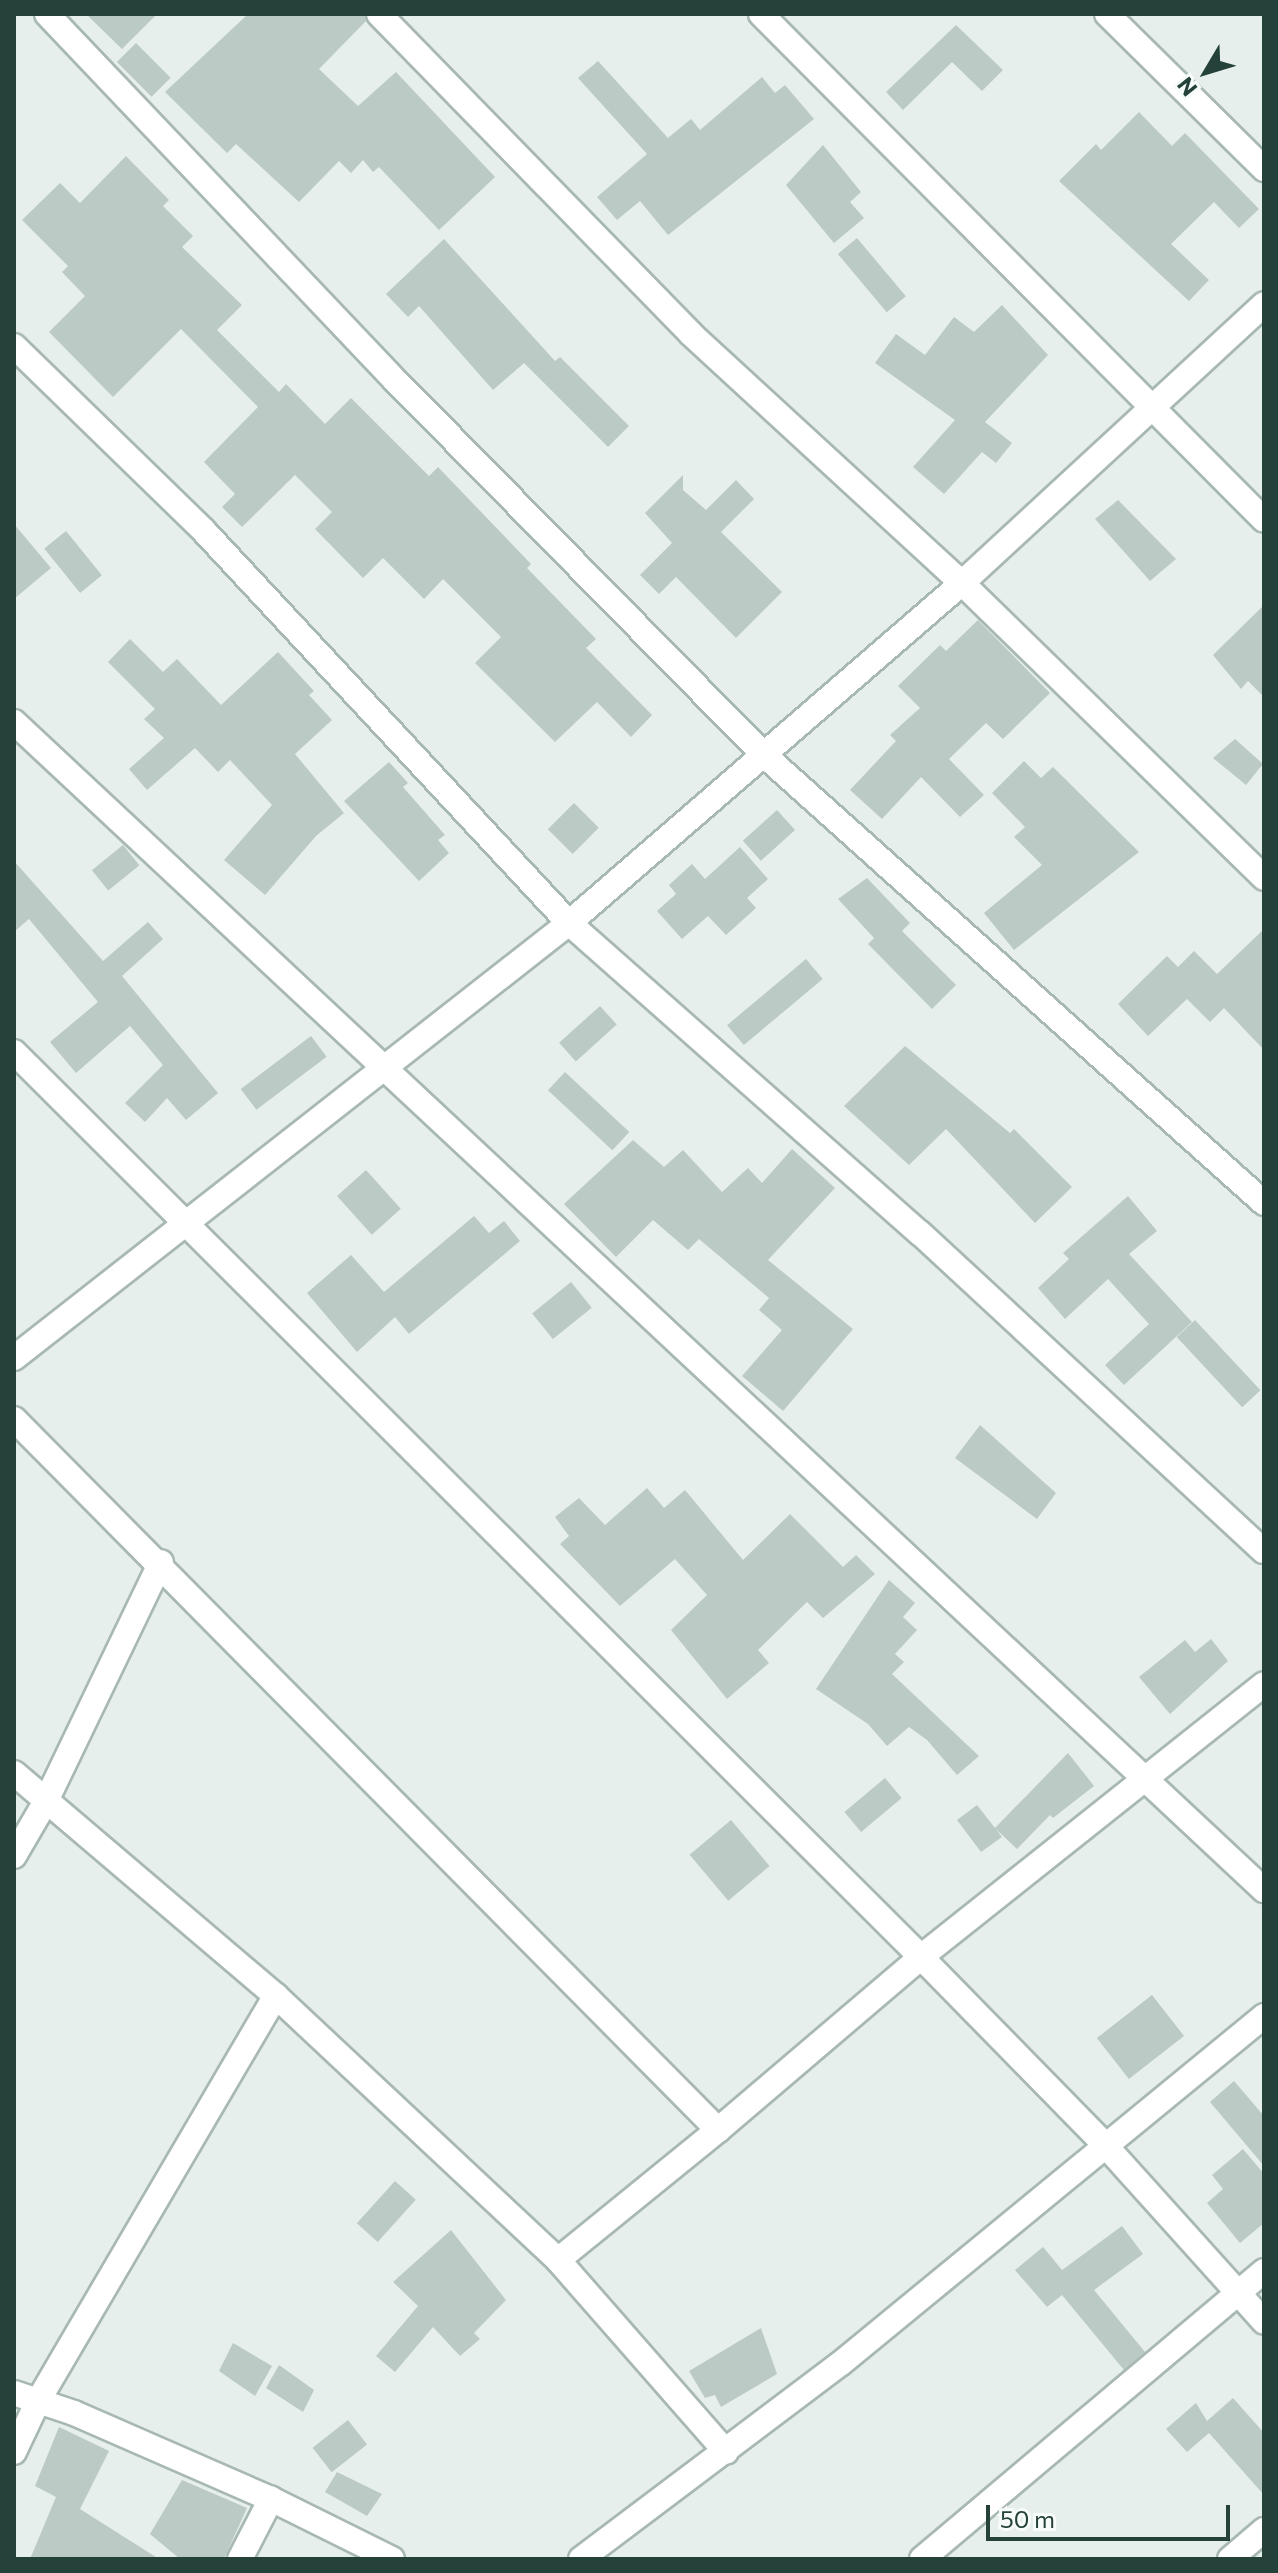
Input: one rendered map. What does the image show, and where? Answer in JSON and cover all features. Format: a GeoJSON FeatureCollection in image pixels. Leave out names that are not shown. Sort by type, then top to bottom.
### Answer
{"type":"FeatureCollection","features":[{"type":"Feature","properties":{"kind":"street"},"geometry":{"type":"LineString","coordinates":[[47,14],[392,377],[764,755],[1264,1203]]}},
{"type":"Feature","properties":{"kind":"street"},"geometry":{"type":"LineString","coordinates":[[379,14],[691,334],[962,583],[1264,878]]}},
{"type":"Feature","properties":{"kind":"street"},"geometry":{"type":"LineString","coordinates":[[761,14],[1152,411],[1264,520]]}},
{"type":"Feature","properties":{"kind":"street"},"geometry":{"type":"LineString","coordinates":[[1107,14],[1264,169]]}},
{"type":"Feature","properties":{"kind":"street"},"geometry":{"type":"LineString","coordinates":[[14,1358],[380,1067],[569,923],[962,583],[1152,411],[1264,304]]}},
{"type":"Feature","properties":{"kind":"street"},"geometry":{"type":"LineString","coordinates":[[14,346],[204,531],[569,923],[920,1233],[1264,1551]]}},
{"type":"Feature","properties":{"kind":"street"},"geometry":{"type":"LineString","coordinates":[[14,722],[1264,1890]]}},
{"type":"Feature","properties":{"kind":"street"},"geometry":{"type":"LineString","coordinates":[[14,1052],[187,1221],[921,1957],[1104,2144],[1264,2322]]}},
{"type":"Feature","properties":{"kind":"street"},"geometry":{"type":"LineString","coordinates":[[14,1419],[161,1562],[718,2130]]}},
{"type":"Feature","properties":{"kind":"street"},"geometry":{"type":"LineString","coordinates":[[14,1856],[46,1801],[161,1562]]}},
{"type":"Feature","properties":{"kind":"street"},"geometry":{"type":"LineString","coordinates":[[558,2260],[718,2130],[921,1957],[1264,1684]]}},
{"type":"Feature","properties":{"kind":"street"},"geometry":{"type":"LineString","coordinates":[[14,1773],[276,1996],[558,2260],[726,2452]]}},
{"type":"Feature","properties":{"kind":"street"},"geometry":{"type":"LineString","coordinates":[[14,2452],[38,2401],[276,1996]]}},
{"type":"Feature","properties":{"kind":"street"},"geometry":{"type":"LineString","coordinates":[[581,2559],[726,2452],[1264,2016]]}},
{"type":"Feature","properties":{"kind":"street"},"geometry":{"type":"LineString","coordinates":[[922,2559],[1264,2271]]}},
{"type":"Feature","properties":{"kind":"street"},"geometry":{"type":"LineString","coordinates":[[14,2393],[271,2499],[392,2559]]}},
{"type":"Feature","properties":{"kind":"street"},"geometry":{"type":"LineString","coordinates":[[240,2559],[271,2499]]}},
{"type":"Feature","properties":{"kind":"street"},"geometry":{"type":"LineString","coordinates":[[1230,2559],[1264,2530]]}},
{"type":"Feature","properties":{"kind":"building"},"geometry":{"type":"Polygon","coordinates":[[[86,14],[157,14],[122,49],[86,14]]]}},
{"type":"Feature","properties":{"kind":"building"},"geometry":{"type":"Polygon","coordinates":[[[248,14],[364,14],[366,21],[319,69],[358,106],[396,72],[495,177],[439,230],[379,167],[373,172],[363,160],[351,173],[339,161],[299,202],[236,144],[227,153],[165,92],[248,14]]]}},
{"type":"Feature","properties":{"kind":"building"},"geometry":{"type":"Polygon","coordinates":[[[956,25],[1003,70],[982,91],[952,62],[903,110],[886,92],[956,25]]]}},
{"type":"Feature","properties":{"kind":"building"},"geometry":{"type":"Polygon","coordinates":[[[136,43],[171,78],[152,97],[117,62],[136,43]]]}},
{"type":"Feature","properties":{"kind":"building"},"geometry":{"type":"Polygon","coordinates":[[[598,61],[668,138],[691,119],[700,130],[762,77],[775,93],[785,85],[814,119],[668,235],[640,201],[617,220],[597,197],[647,154],[578,78],[598,61]]]}},
{"type":"Feature","properties":{"kind":"building"},"geometry":{"type":"Polygon","coordinates":[[[1139,112],[1172,146],[1185,133],[1259,209],[1239,228],[1214,202],[1171,244],[1209,280],[1189,301],[1059,181],[1096,144],[1101,150],[1139,112]]]}},
{"type":"Feature","properties":{"kind":"building"},"geometry":{"type":"Polygon","coordinates":[[[823,145],[861,192],[850,202],[864,218],[834,243],[786,185],[823,145]]]}},
{"type":"Feature","properties":{"kind":"building"},"geometry":{"type":"Polygon","coordinates":[[[126,156],[169,200],[163,206],[193,236],[182,247],[242,305],[217,330],[279,392],[286,384],[325,424],[351,398],[429,476],[438,467],[531,564],[527,568],[596,639],[586,648],[652,715],[631,737],[597,702],[555,742],[475,663],[501,637],[443,579],[424,599],[383,558],[363,578],[315,529],[332,512],[295,475],[242,527],[222,507],[235,494],[204,462],[258,407],[181,329],[113,397],[49,332],[85,296],[62,272],[68,266],[22,220],[60,183],[80,203],[126,156]]]}},
{"type":"Feature","properties":{"kind":"building"},"geometry":{"type":"Polygon","coordinates":[[[857,238],[906,296],[887,312],[838,254],[857,238]]]}},
{"type":"Feature","properties":{"kind":"building"},"geometry":{"type":"Polygon","coordinates":[[[444,239],[555,361],[560,357],[629,426],[608,447],[524,363],[493,390],[419,306],[408,317],[386,294],[444,239]]]}},
{"type":"Feature","properties":{"kind":"building"},"geometry":{"type":"Polygon","coordinates":[[[1002,305],[1048,355],[985,422],[1012,443],[996,463],[982,452],[944,494],[913,467],[955,420],[875,363],[896,334],[925,355],[954,317],[974,332],[1002,305]]]}},
{"type":"Feature","properties":{"kind":"building"},"geometry":{"type":"Polygon","coordinates":[[[683,475],[683,490],[706,510],[736,480],[754,499],[721,532],[782,592],[736,638],[676,577],[659,594],[640,575],[672,543],[645,513],[683,475]]]}},
{"type":"Feature","properties":{"kind":"building"},"geometry":{"type":"Polygon","coordinates":[[[1118,500],[1176,559],[1150,581],[1095,519],[1118,500]]]}},
{"type":"Feature","properties":{"kind":"building"},"geometry":{"type":"Polygon","coordinates":[[[14,524],[51,568],[14,599],[14,524]]]}},
{"type":"Feature","properties":{"kind":"building"},"geometry":{"type":"Polygon","coordinates":[[[66,531],[102,575],[80,593],[44,549],[66,531]]]}},
{"type":"Feature","properties":{"kind":"building"},"geometry":{"type":"Polygon","coordinates":[[[1264,605],[1264,697],[1248,681],[1241,689],[1213,655],[1264,605]]]}},
{"type":"Feature","properties":{"kind":"building"},"geometry":{"type":"Polygon","coordinates":[[[978,620],[1050,693],[1003,739],[986,723],[949,759],[984,795],[960,817],[921,777],[882,819],[850,790],[896,741],[890,735],[920,708],[898,686],[940,645],[946,651],[978,620]]]}},
{"type":"Feature","properties":{"kind":"building"},"geometry":{"type":"Polygon","coordinates":[[[130,639],[163,672],[177,659],[221,705],[278,652],[314,691],[309,695],[332,720],[295,754],[344,813],[316,836],[265,895],[224,860],[272,805],[230,760],[218,772],[195,748],[147,790],[129,769],[164,738],[144,719],[155,709],[108,662],[130,639]]]}},
{"type":"Feature","properties":{"kind":"building"},"geometry":{"type":"Polygon","coordinates":[[[1235,739],[1263,764],[1246,785],[1213,758],[1235,739]]]}},
{"type":"Feature","properties":{"kind":"building"},"geometry":{"type":"Polygon","coordinates":[[[1024,761],[1041,778],[1053,767],[1139,852],[1014,950],[984,913],[1042,865],[1014,837],[1025,827],[992,793],[1024,761]]]}},
{"type":"Feature","properties":{"kind":"building"},"geometry":{"type":"Polygon","coordinates":[[[389,762],[408,783],[403,787],[445,835],[438,840],[449,853],[419,881],[344,801],[389,762]]]}},
{"type":"Feature","properties":{"kind":"building"},"geometry":{"type":"Polygon","coordinates":[[[574,803],[599,828],[573,854],[548,829],[574,803]]]}},
{"type":"Feature","properties":{"kind":"building"},"geometry":{"type":"Polygon","coordinates":[[[777,810],[795,830],[761,861],[743,841],[777,810]]]}},
{"type":"Feature","properties":{"kind":"building"},"geometry":{"type":"Polygon","coordinates":[[[123,845],[139,865],[108,890],[92,870],[123,845]]]}},
{"type":"Feature","properties":{"kind":"building"},"geometry":{"type":"Polygon","coordinates":[[[740,847],[768,879],[747,898],[756,908],[726,935],[708,916],[682,939],[657,911],[676,894],[669,885],[692,864],[705,879],[740,847]]]}},
{"type":"Feature","properties":{"kind":"building"},"geometry":{"type":"Polygon","coordinates":[[[14,861],[103,961],[148,922],[163,939],[122,976],[218,1093],[186,1120],[167,1098],[145,1122],[125,1103],[163,1065],[130,1026],[76,1073],[50,1042],[98,1002],[29,919],[14,932],[14,861]]]}},
{"type":"Feature","properties":{"kind":"building"},"geometry":{"type":"Polygon","coordinates":[[[867,878],[910,923],[902,931],[956,985],[932,1009],[868,944],[874,938],[838,899],[867,878]]]}},
{"type":"Feature","properties":{"kind":"building"},"geometry":{"type":"Polygon","coordinates":[[[1264,929],[1264,1050],[1224,1008],[1210,1022],[1187,999],[1148,1036],[1118,1004],[1167,956],[1178,967],[1194,951],[1217,974],[1264,929]]]}},
{"type":"Feature","properties":{"kind":"building"},"geometry":{"type":"Polygon","coordinates":[[[806,959],[823,979],[744,1045],[727,1025],[806,959]]]}},
{"type":"Feature","properties":{"kind":"building"},"geometry":{"type":"Polygon","coordinates":[[[600,1006],[617,1025],[576,1061],[559,1043],[600,1006]]]}},
{"type":"Feature","properties":{"kind":"building"},"geometry":{"type":"Polygon","coordinates":[[[311,1036],[327,1057],[256,1110],[241,1089],[311,1036]]]}},
{"type":"Feature","properties":{"kind":"building"},"geometry":{"type":"Polygon","coordinates":[[[905,1046],[1010,1133],[1014,1129],[1072,1187],[1035,1223],[946,1129],[909,1165],[844,1106],[905,1046]]]}},
{"type":"Feature","properties":{"kind":"building"},"geometry":{"type":"Polygon","coordinates":[[[565,1072],[629,1132],[612,1150],[548,1090],[565,1072]]]}},
{"type":"Feature","properties":{"kind":"building"},"geometry":{"type":"Polygon","coordinates":[[[633,1140],[664,1167],[683,1150],[722,1192],[748,1168],[762,1183],[792,1149],[835,1188],[768,1260],[853,1329],[783,1411],[742,1376],[782,1330],[759,1310],[769,1298],[699,1239],[688,1250],[653,1220],[616,1257],[564,1204],[633,1140]]]}},
{"type":"Feature","properties":{"kind":"building"},"geometry":{"type":"Polygon","coordinates":[[[366,1170],[401,1209],[372,1235],[337,1196],[366,1170]]]}},
{"type":"Feature","properties":{"kind":"building"},"geometry":{"type":"Polygon","coordinates":[[[1128,1196],[1157,1231],[1129,1254],[1192,1322],[1124,1385],[1105,1365],[1149,1324],[1108,1279],[1065,1319],[1038,1288],[1069,1259],[1063,1253],[1128,1196]]]}},
{"type":"Feature","properties":{"kind":"building"},"geometry":{"type":"Polygon","coordinates":[[[474,1216],[489,1233],[504,1221],[520,1241],[409,1334],[395,1317],[357,1352],[307,1293],[351,1255],[384,1292],[474,1216]]]}},
{"type":"Feature","properties":{"kind":"building"},"geometry":{"type":"Polygon","coordinates":[[[571,1282],[592,1308],[553,1339],[532,1313],[571,1282]]]}},
{"type":"Feature","properties":{"kind":"building"},"geometry":{"type":"Polygon","coordinates":[[[1195,1320],[1260,1390],[1242,1407],[1177,1337],[1195,1320]]]}},
{"type":"Feature","properties":{"kind":"building"},"geometry":{"type":"Polygon","coordinates":[[[980,1425],[1056,1493],[1037,1519],[955,1458],[980,1425]]]}},
{"type":"Feature","properties":{"kind":"building"},"geometry":{"type":"Polygon","coordinates":[[[647,1488],[664,1508],[685,1490],[743,1560],[790,1514],[843,1567],[856,1555],[875,1574],[823,1618],[807,1602],[758,1650],[769,1663],[727,1699],[671,1630],[707,1595],[675,1559],[620,1606],[560,1544],[569,1536],[555,1517],[579,1498],[605,1525],[647,1488]]]}},
{"type":"Feature","properties":{"kind":"building"},"geometry":{"type":"Polygon","coordinates":[[[889,1580],[915,1603],[903,1617],[917,1630],[895,1654],[904,1662],[892,1674],[979,1756],[957,1775],[927,1740],[909,1727],[887,1746],[868,1724],[816,1689],[889,1580]]]}},
{"type":"Feature","properties":{"kind":"building"},"geometry":{"type":"Polygon","coordinates":[[[1211,1639],[1228,1661],[1170,1714],[1139,1677],[1185,1640],[1195,1652],[1211,1639]]]}},
{"type":"Feature","properties":{"kind":"building"},"geometry":{"type":"Polygon","coordinates":[[[1068,1753],[1094,1786],[1053,1818],[1050,1815],[1017,1849],[996,1829],[1002,1837],[981,1852],[957,1820],[977,1805],[995,1828],[1068,1753]]]}},
{"type":"Feature","properties":{"kind":"building"},"geometry":{"type":"Polygon","coordinates":[[[885,1778],[902,1798],[861,1832],[844,1812],[885,1778]]]}},
{"type":"Feature","properties":{"kind":"building"},"geometry":{"type":"Polygon","coordinates":[[[731,1820],[770,1866],[728,1901],[690,1855],[731,1820]]]}},
{"type":"Feature","properties":{"kind":"building"},"geometry":{"type":"Polygon","coordinates":[[[1152,1995],[1184,2036],[1129,2079],[1097,2038],[1152,1995]]]}},
{"type":"Feature","properties":{"kind":"building"},"geometry":{"type":"Polygon","coordinates":[[[1234,2081],[1264,2116],[1264,2166],[1210,2102],[1234,2081]]]}},
{"type":"Feature","properties":{"kind":"building"},"geometry":{"type":"Polygon","coordinates":[[[1243,2149],[1264,2174],[1264,2223],[1240,2243],[1207,2203],[1223,2189],[1212,2175],[1243,2149]]]}},
{"type":"Feature","properties":{"kind":"building"},"geometry":{"type":"Polygon","coordinates":[[[395,2181],[416,2200],[378,2242],[357,2223],[395,2181]]]}},
{"type":"Feature","properties":{"kind":"building"},"geometry":{"type":"Polygon","coordinates":[[[1122,2226],[1143,2254],[1094,2290],[1145,2352],[1124,2370],[1062,2295],[1047,2307],[1015,2270],[1043,2247],[1062,2270],[1122,2226]]]}},
{"type":"Feature","properties":{"kind":"building"},"geometry":{"type":"Polygon","coordinates":[[[451,2230],[506,2300],[474,2333],[480,2339],[460,2356],[433,2327],[395,2372],[376,2356],[418,2306],[393,2282],[451,2230]]]}},
{"type":"Feature","properties":{"kind":"building"},"geometry":{"type":"Polygon","coordinates":[[[761,2328],[777,2374],[721,2407],[715,2395],[705,2398],[689,2371],[761,2328]]]}},
{"type":"Feature","properties":{"kind":"building"},"geometry":{"type":"Polygon","coordinates":[[[233,2343],[272,2366],[255,2396],[219,2371],[233,2343]]]}},
{"type":"Feature","properties":{"kind":"building"},"geometry":{"type":"Polygon","coordinates":[[[279,2365],[314,2390],[303,2412],[266,2388],[279,2365]]]}},
{"type":"Feature","properties":{"kind":"building"},"geometry":{"type":"Polygon","coordinates":[[[1233,2398],[1264,2433],[1264,2495],[1209,2433],[1187,2452],[1166,2429],[1196,2403],[1207,2421],[1233,2398]]]}},
{"type":"Feature","properties":{"kind":"building"},"geometry":{"type":"Polygon","coordinates":[[[348,2420],[367,2444],[332,2472],[313,2448],[348,2420]]]}},
{"type":"Feature","properties":{"kind":"building"},"geometry":{"type":"Polygon","coordinates":[[[59,2427],[109,2451],[80,2509],[159,2559],[30,2559],[56,2497],[35,2486],[59,2427]]]}},
{"type":"Feature","properties":{"kind":"building"},"geometry":{"type":"Polygon","coordinates":[[[337,2472],[382,2494],[367,2516],[325,2492],[337,2472]]]}},
{"type":"Feature","properties":{"kind":"building"},"geometry":{"type":"Polygon","coordinates":[[[182,2480],[247,2508],[224,2559],[180,2559],[150,2534],[182,2480]]]}}]}
